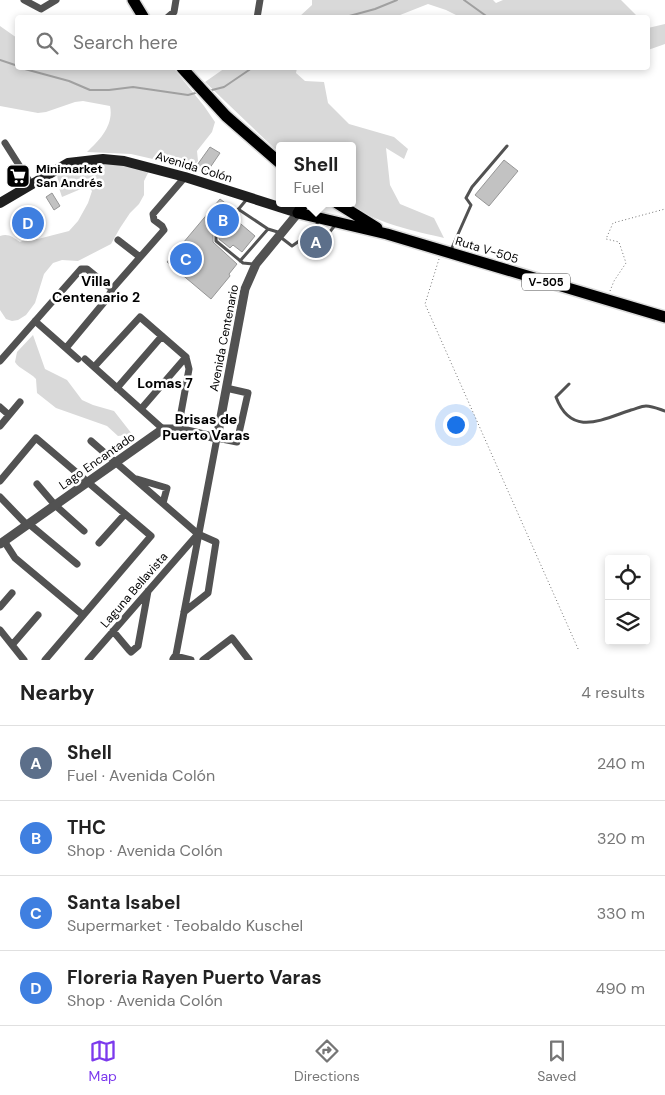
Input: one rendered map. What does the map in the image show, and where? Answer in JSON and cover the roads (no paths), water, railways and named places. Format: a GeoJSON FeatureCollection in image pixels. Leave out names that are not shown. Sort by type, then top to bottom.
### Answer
{"type":"FeatureCollection","features":[{"type":"Feature","properties":{"kind":"main road"},"geometry":{"type":"LineString","coordinates":[[134,0],[142,15]]}},
{"type":"Feature","properties":{"kind":"main road"},"geometry":{"type":"LineString","coordinates":[[184,70],[226,116],[276,160]]}},
{"type":"Feature","properties":{"kind":"main road","name":"Avenida Colón"},"geometry":{"type":"LineString","coordinates":[[0,203],[68,162],[92,159],[124,161],[185,177],[248,198],[276,203]]}},
{"type":"Feature","properties":{"kind":"main road"},"geometry":{"type":"LineString","coordinates":[[343,207],[387,234]]}},
{"type":"Feature","properties":{"kind":"main road","name":"Avenida Colón"},"geometry":{"type":"LineString","coordinates":[[301,208],[320,218],[387,234]]}},
{"type":"Feature","properties":{"kind":"main road","name":"Ruta V-505"},"geometry":{"type":"LineString","coordinates":[[387,234],[665,317]]}},
{"type":"Feature","properties":{"kind":"street"},"geometry":{"type":"LineString","coordinates":[[24,0],[41,9],[56,0]]}},
{"type":"Feature","properties":{"kind":"street"},"geometry":{"type":"LineString","coordinates":[[170,15],[174,12],[176,0]]}},
{"type":"Feature","properties":{"kind":"street"},"geometry":{"type":"LineString","coordinates":[[258,15],[260,0]]}},
{"type":"Feature","properties":{"kind":"street"},"geometry":{"type":"LineString","coordinates":[[6,144],[31,184]]}},
{"type":"Feature","properties":{"kind":"street"},"geometry":{"type":"LineString","coordinates":[[66,348],[106,300],[113,288],[164,230],[154,220],[153,214],[185,177]]}},
{"type":"Feature","properties":{"kind":"street","name":"Avenida Centenario"},"geometry":{"type":"LineString","coordinates":[[174,659],[242,298],[256,264],[301,208]]}},
{"type":"Feature","properties":{"kind":"street"},"geometry":{"type":"LineString","coordinates":[[118,240],[140,257]]}},
{"type":"Feature","properties":{"kind":"street"},"geometry":{"type":"LineString","coordinates":[[0,361],[82,268],[113,288]]}},
{"type":"Feature","properties":{"kind":"street"},"geometry":{"type":"LineString","coordinates":[[94,367],[140,317],[186,357],[189,369],[178,429]]}},
{"type":"Feature","properties":{"kind":"street"},"geometry":{"type":"LineString","coordinates":[[35,321],[66,348],[94,367],[163,429],[178,429],[237,442],[248,393],[226,388]]}},
{"type":"Feature","properties":{"kind":"street"},"geometry":{"type":"LineString","coordinates":[[117,388],[162,336]]}},
{"type":"Feature","properties":{"kind":"street"},"geometry":{"type":"LineString","coordinates":[[141,409],[186,357]]}},
{"type":"Feature","properties":{"kind":"street"},"geometry":{"type":"LineString","coordinates":[[0,426],[20,402]]}},
{"type":"Feature","properties":{"kind":"street"},"geometry":{"type":"LineString","coordinates":[[0,407],[8,415]]}},
{"type":"Feature","properties":{"kind":"street","name":"Lago Encantado"},"geometry":{"type":"LineString","coordinates":[[2,543],[163,429]]}},
{"type":"Feature","properties":{"kind":"street"},"geometry":{"type":"LineString","coordinates":[[0,481],[36,438],[151,536],[46,660]]}},
{"type":"Feature","properties":{"kind":"street"},"geometry":{"type":"LineString","coordinates":[[91,441],[198,534],[216,542],[208,593],[184,612]]}},
{"type":"Feature","properties":{"kind":"street"},"geometry":{"type":"LineString","coordinates":[[133,477],[167,488],[163,503]]}},
{"type":"Feature","properties":{"kind":"street"},"geometry":{"type":"LineString","coordinates":[[37,484],[55,505],[84,531]]}},
{"type":"Feature","properties":{"kind":"street"},"geometry":{"type":"LineString","coordinates":[[0,497],[28,525],[77,564]]}},
{"type":"Feature","properties":{"kind":"street"},"geometry":{"type":"LineString","coordinates":[[99,543],[126,514]]}},
{"type":"Feature","properties":{"kind":"street","name":"Laguna Bellavista"},"geometry":{"type":"LineString","coordinates":[[88,660],[198,534]]}},
{"type":"Feature","properties":{"kind":"street"},"geometry":{"type":"LineString","coordinates":[[2,543],[15,558],[83,616]]}},
{"type":"Feature","properties":{"kind":"street"},"geometry":{"type":"LineString","coordinates":[[113,631],[131,652],[138,646],[148,591]]}},
{"type":"Feature","properties":{"kind":"street"},"geometry":{"type":"LineString","coordinates":[[0,607],[12,593]]}},
{"type":"Feature","properties":{"kind":"street"},"geometry":{"type":"LineString","coordinates":[[12,645],[38,615]]}},
{"type":"Feature","properties":{"kind":"street"},"geometry":{"type":"LineString","coordinates":[[0,632],[24,660]]}},
{"type":"Feature","properties":{"kind":"street"},"geometry":{"type":"LineString","coordinates":[[203,660],[232,638],[249,660]]}},
{"type":"Feature","properties":{"kind":"street"},"geometry":{"type":"LineString","coordinates":[[94,652],[99,660]]}},
{"type":"Feature","properties":{"kind":"street"},"geometry":{"type":"LineString","coordinates":[[174,659],[191,660]]}},
{"type":"Feature","properties":{"kind":"lane"},"geometry":{"type":"LineString","coordinates":[[446,252],[471,205],[466,198],[472,187],[507,146]]}},
{"type":"Feature","properties":{"kind":"lane"},"geometry":{"type":"LineString","coordinates":[[248,198],[216,236],[216,241],[243,263],[256,264]]}},
{"type":"Feature","properties":{"kind":"lane"},"geometry":{"type":"LineString","coordinates":[[238,209],[280,235],[292,246],[315,230],[320,218]]}},
{"type":"Feature","properties":{"kind":"lane"},"geometry":{"type":"LineString","coordinates":[[304,238],[317,248],[337,222]]}},
{"type":"Feature","properties":{"kind":"lane"},"geometry":{"type":"LineString","coordinates":[[240,261],[268,229]]}},
{"type":"Feature","properties":{"kind":"lane"},"geometry":{"type":"LineString","coordinates":[[570,384],[556,397],[569,418],[577,422],[594,422],[647,406],[665,411]]}},
{"type":"Feature","properties":{"kind":"waterway"},"geometry":{"type":"LineString","coordinates":[[353,15],[397,0]]}},
{"type":"Feature","properties":{"kind":"waterway"},"geometry":{"type":"LineString","coordinates":[[464,0],[485,15]]}},
{"type":"Feature","properties":{"kind":"waterway"},"geometry":{"type":"LineString","coordinates":[[0,60],[15,65]]}},
{"type":"Feature","properties":{"kind":"waterway"},"geometry":{"type":"LineString","coordinates":[[28,70],[69,81],[90,90],[133,87],[188,95],[199,92]]}},
{"type":"Feature","properties":{"kind":"waterway"},"geometry":{"type":"LineString","coordinates":[[212,90],[224,87],[249,70]]}},
{"type":"Feature","properties":{"kind":"place","name":"Minimarket San Andrés"},"geometry":{"type":"Point","coordinates":[18,176]}},
{"type":"Feature","properties":{"kind":"place","name":"THC"},"geometry":{"type":"Point","coordinates":[223,220]}},
{"type":"Feature","properties":{"kind":"place","name":"Floreria Rayen Puerto Varas"},"geometry":{"type":"Point","coordinates":[28,223]}},
{"type":"Feature","properties":{"kind":"place","name":"Shell"},"geometry":{"type":"Point","coordinates":[316,242]}},
{"type":"Feature","properties":{"kind":"place","name":"Santa Isabel"},"geometry":{"type":"Point","coordinates":[186,259]}},
{"type":"Feature","properties":{"kind":"district","name":"Villa Centenario 2"},"geometry":{"type":"Point","coordinates":[96,290]}},
{"type":"Feature","properties":{"kind":"district","name":"Lomas 7"},"geometry":{"type":"Point","coordinates":[165,383]}},
{"type":"Feature","properties":{"kind":"district","name":"Brisas de Puerto Varas"},"geometry":{"type":"Point","coordinates":[206,428]}}]}
